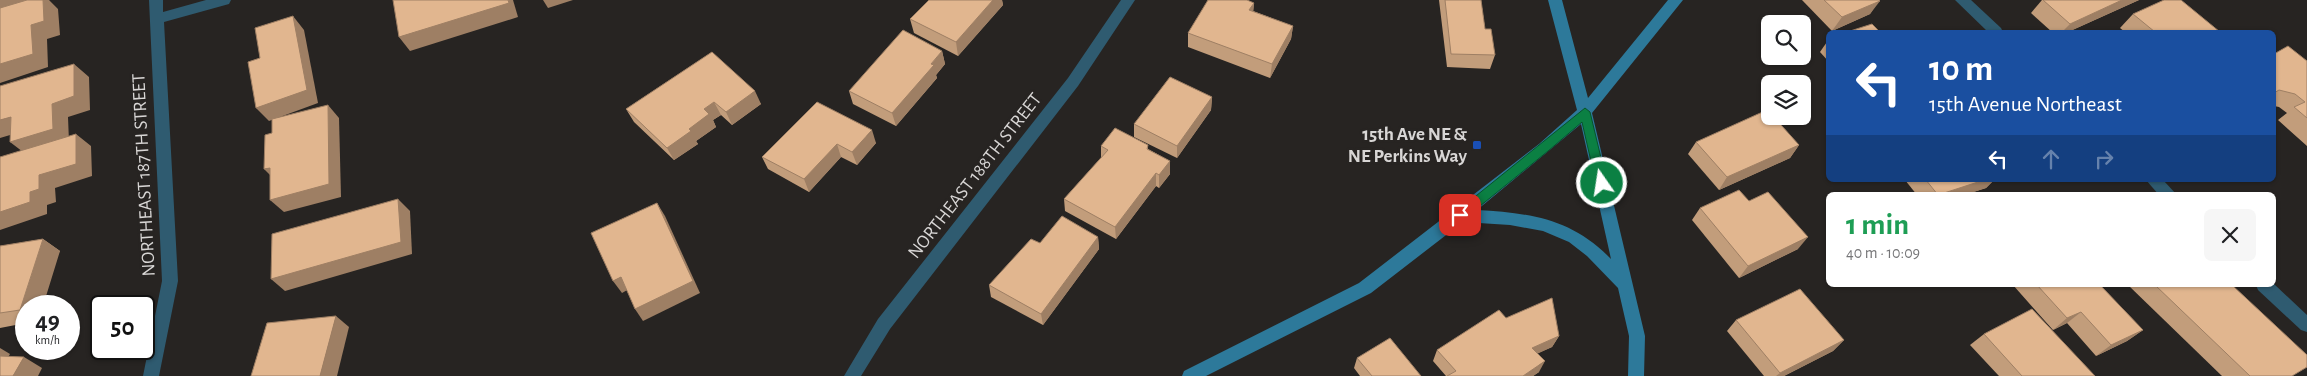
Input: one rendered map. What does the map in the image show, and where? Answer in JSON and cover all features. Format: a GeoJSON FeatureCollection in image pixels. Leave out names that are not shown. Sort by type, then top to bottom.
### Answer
{"type":"FeatureCollection","features":[{"type":"Feature","properties":{"kind":"main road"},"geometry":{"type":"LineString","coordinates":[[1555,0],[1585,112],[1637,336],[1636,376]]}},
{"type":"Feature","properties":{"kind":"main road"},"geometry":{"type":"LineString","coordinates":[[1190,376],[1365,288],[1460,215],[1544,148],[1585,112],[1676,0]]}},
{"type":"Feature","properties":{"kind":"main road"},"geometry":{"type":"LineString","coordinates":[[1460,215],[1538,221],[1566,233],[1587,245],[1625,285]]}},
{"type":"Feature","properties":{"kind":"street","name":"NORTHEAST 187TH STREET"},"geometry":{"type":"LineString","coordinates":[[151,376],[170,281],[156,0]]}},
{"type":"Feature","properties":{"kind":"street"},"geometry":{"type":"LineString","coordinates":[[157,20],[224,0]]}},
{"type":"Feature","properties":{"kind":"street","name":"NORTHEAST 188TH STREET"},"geometry":{"type":"LineString","coordinates":[[852,376],[884,324],[1073,82],[1128,0]]}},
{"type":"Feature","properties":{"kind":"street"},"geometry":{"type":"LineString","coordinates":[[1962,0],[1994,30]]}},
{"type":"Feature","properties":{"kind":"street"},"geometry":{"type":"LineString","coordinates":[[2155,182],[2166,192]]}},
{"type":"Feature","properties":{"kind":"street"},"geometry":{"type":"LineString","coordinates":[[2266,287],[2307,325]]}},
{"type":"Feature","properties":{"kind":"building"},"geometry":{"type":"Polygon","coordinates":[[[27,0],[43,0],[44,21],[31,25],[33,54],[0,64],[0,8],[27,0]]]}},
{"type":"Feature","properties":{"kind":"building"},"geometry":{"type":"Polygon","coordinates":[[[393,0],[508,0],[509,3],[399,37],[393,0]]]}},
{"type":"Feature","properties":{"kind":"building"},"geometry":{"type":"Polygon","coordinates":[[[929,0],[993,0],[956,42],[910,19],[929,0]]]}},
{"type":"Feature","properties":{"kind":"building"},"geometry":{"type":"Polygon","coordinates":[[[1208,0],[1247,0],[1254,3],[1249,10],[1293,26],[1272,64],[1188,33],[1208,0]]]}},
{"type":"Feature","properties":{"kind":"building"},"geometry":{"type":"Polygon","coordinates":[[[1445,0],[1481,0],[1485,29],[1491,29],[1495,55],[1451,54],[1445,0]]]}},
{"type":"Feature","properties":{"kind":"building"},"geometry":{"type":"Polygon","coordinates":[[[1824,0],[1879,0],[1880,1],[1842,17],[1824,0]]]}},
{"type":"Feature","properties":{"kind":"building"},"geometry":{"type":"Polygon","coordinates":[[[2043,0],[2122,0],[2070,24],[2043,0]]]}},
{"type":"Feature","properties":{"kind":"building"},"geometry":{"type":"Polygon","coordinates":[[[2164,0],[2181,0],[2218,30],[2153,30],[2133,14],[2164,0]]]}},
{"type":"Feature","properties":{"kind":"building"},"geometry":{"type":"Polygon","coordinates":[[[293,16],[307,90],[256,108],[248,62],[260,58],[255,28],[293,16]]]}},
{"type":"Feature","properties":{"kind":"building"},"geometry":{"type":"Polygon","coordinates":[[[1872,24],[1878,30],[1853,30],[1872,24]]]}},
{"type":"Feature","properties":{"kind":"building"},"geometry":{"type":"Polygon","coordinates":[[[903,30],[942,51],[931,64],[934,65],[892,113],[849,91],[903,30]]]}},
{"type":"Feature","properties":{"kind":"building"},"geometry":{"type":"Polygon","coordinates":[[[2288,46],[2307,61],[2307,118],[2294,107],[2305,102],[2295,94],[2279,90],[2276,92],[2276,53],[2288,46]]]}},
{"type":"Feature","properties":{"kind":"building"},"geometry":{"type":"Polygon","coordinates":[[[712,52],[755,91],[726,112],[714,102],[704,109],[709,114],[689,129],[691,131],[667,148],[626,109],[712,52]]]}},
{"type":"Feature","properties":{"kind":"building"},"geometry":{"type":"Polygon","coordinates":[[[74,64],[74,96],[52,104],[53,129],[10,142],[11,117],[0,120],[0,86],[74,64]]]}},
{"type":"Feature","properties":{"kind":"building"},"geometry":{"type":"Polygon","coordinates":[[[1170,77],[1212,97],[1177,146],[1134,124],[1170,77]]]}},
{"type":"Feature","properties":{"kind":"building"},"geometry":{"type":"Polygon","coordinates":[[[817,102],[872,130],[852,152],[837,144],[804,179],[762,157],[817,102]]]}},
{"type":"Feature","properties":{"kind":"building"},"geometry":{"type":"Polygon","coordinates":[[[328,105],[329,184],[270,200],[270,168],[264,169],[265,135],[272,133],[272,119],[328,105]]]}},
{"type":"Feature","properties":{"kind":"building"},"geometry":{"type":"Polygon","coordinates":[[[1761,113],[1761,125],[1781,125],[1799,145],[1727,177],[1696,142],[1761,113]]]}},
{"type":"Feature","properties":{"kind":"building"},"geometry":{"type":"Polygon","coordinates":[[[1115,128],[1148,145],[1147,149],[1170,161],[1159,175],[1156,173],[1115,227],[1064,199],[1108,150],[1101,146],[1115,128]]]}},
{"type":"Feature","properties":{"kind":"building"},"geometry":{"type":"Polygon","coordinates":[[[76,134],[76,164],[39,175],[39,189],[30,192],[30,202],[0,212],[0,157],[76,134]]]}},
{"type":"Feature","properties":{"kind":"building"},"geometry":{"type":"Polygon","coordinates":[[[1928,182],[1978,182],[1947,192],[1936,192],[1928,182]]]}},
{"type":"Feature","properties":{"kind":"building"},"geometry":{"type":"Polygon","coordinates":[[[1739,190],[1749,201],[1768,192],[1808,237],[1748,266],[1700,208],[1739,190]]]}},
{"type":"Feature","properties":{"kind":"building"},"geometry":{"type":"Polygon","coordinates":[[[398,199],[401,242],[271,279],[272,234],[398,199]]]}},
{"type":"Feature","properties":{"kind":"building"},"geometry":{"type":"Polygon","coordinates":[[[657,203],[693,281],[635,309],[621,277],[613,281],[591,233],[657,203]]]}},
{"type":"Feature","properties":{"kind":"building"},"geometry":{"type":"Polygon","coordinates":[[[1062,216],[1098,237],[1041,314],[989,285],[1031,239],[1040,243],[1062,216]]]}},
{"type":"Feature","properties":{"kind":"building"},"geometry":{"type":"Polygon","coordinates":[[[43,239],[25,295],[15,295],[15,311],[0,313],[0,246],[43,239]]]}},
{"type":"Feature","properties":{"kind":"building"},"geometry":{"type":"Polygon","coordinates":[[[2039,287],[2102,287],[2143,330],[2111,345],[2081,312],[2067,318],[2039,287]]]}},
{"type":"Feature","properties":{"kind":"building"},"geometry":{"type":"Polygon","coordinates":[[[2157,287],[2234,287],[2307,355],[2307,367],[2292,376],[2250,376],[2157,287]]]}},
{"type":"Feature","properties":{"kind":"building"},"geometry":{"type":"Polygon","coordinates":[[[1800,289],[1844,340],[1780,373],[1736,320],[1800,289]]]}},
{"type":"Feature","properties":{"kind":"building"},"geometry":{"type":"Polygon","coordinates":[[[1552,298],[1559,336],[1532,348],[1545,361],[1523,376],[1447,376],[1456,371],[1437,350],[1499,310],[1506,318],[1552,298]]]}},
{"type":"Feature","properties":{"kind":"building"},"geometry":{"type":"Polygon","coordinates":[[[2032,309],[2095,376],[2022,376],[1984,334],[2032,309]]]}},
{"type":"Feature","properties":{"kind":"building"},"geometry":{"type":"Polygon","coordinates":[[[336,316],[320,376],[251,376],[267,323],[336,316]]]}},
{"type":"Feature","properties":{"kind":"building"},"geometry":{"type":"Polygon","coordinates":[[[1390,338],[1421,376],[1372,376],[1357,358],[1390,338]]]}},
{"type":"Feature","properties":{"kind":"building"},"geometry":{"type":"Polygon","coordinates":[[[0,356],[15,357],[15,360],[22,360],[13,376],[0,376],[0,356]]]}},
{"type":"Feature","properties":{"kind":"place","name":"15th Ave NE & NE Perkins Way"},"geometry":{"type":"Point","coordinates":[1477,145]}},
{"type":"Feature","properties":{"kind":"route"},"geometry":{"type":"LineString","coordinates":[[1460,215],[1544,148],[1585,112],[1602,183]]}}]}
